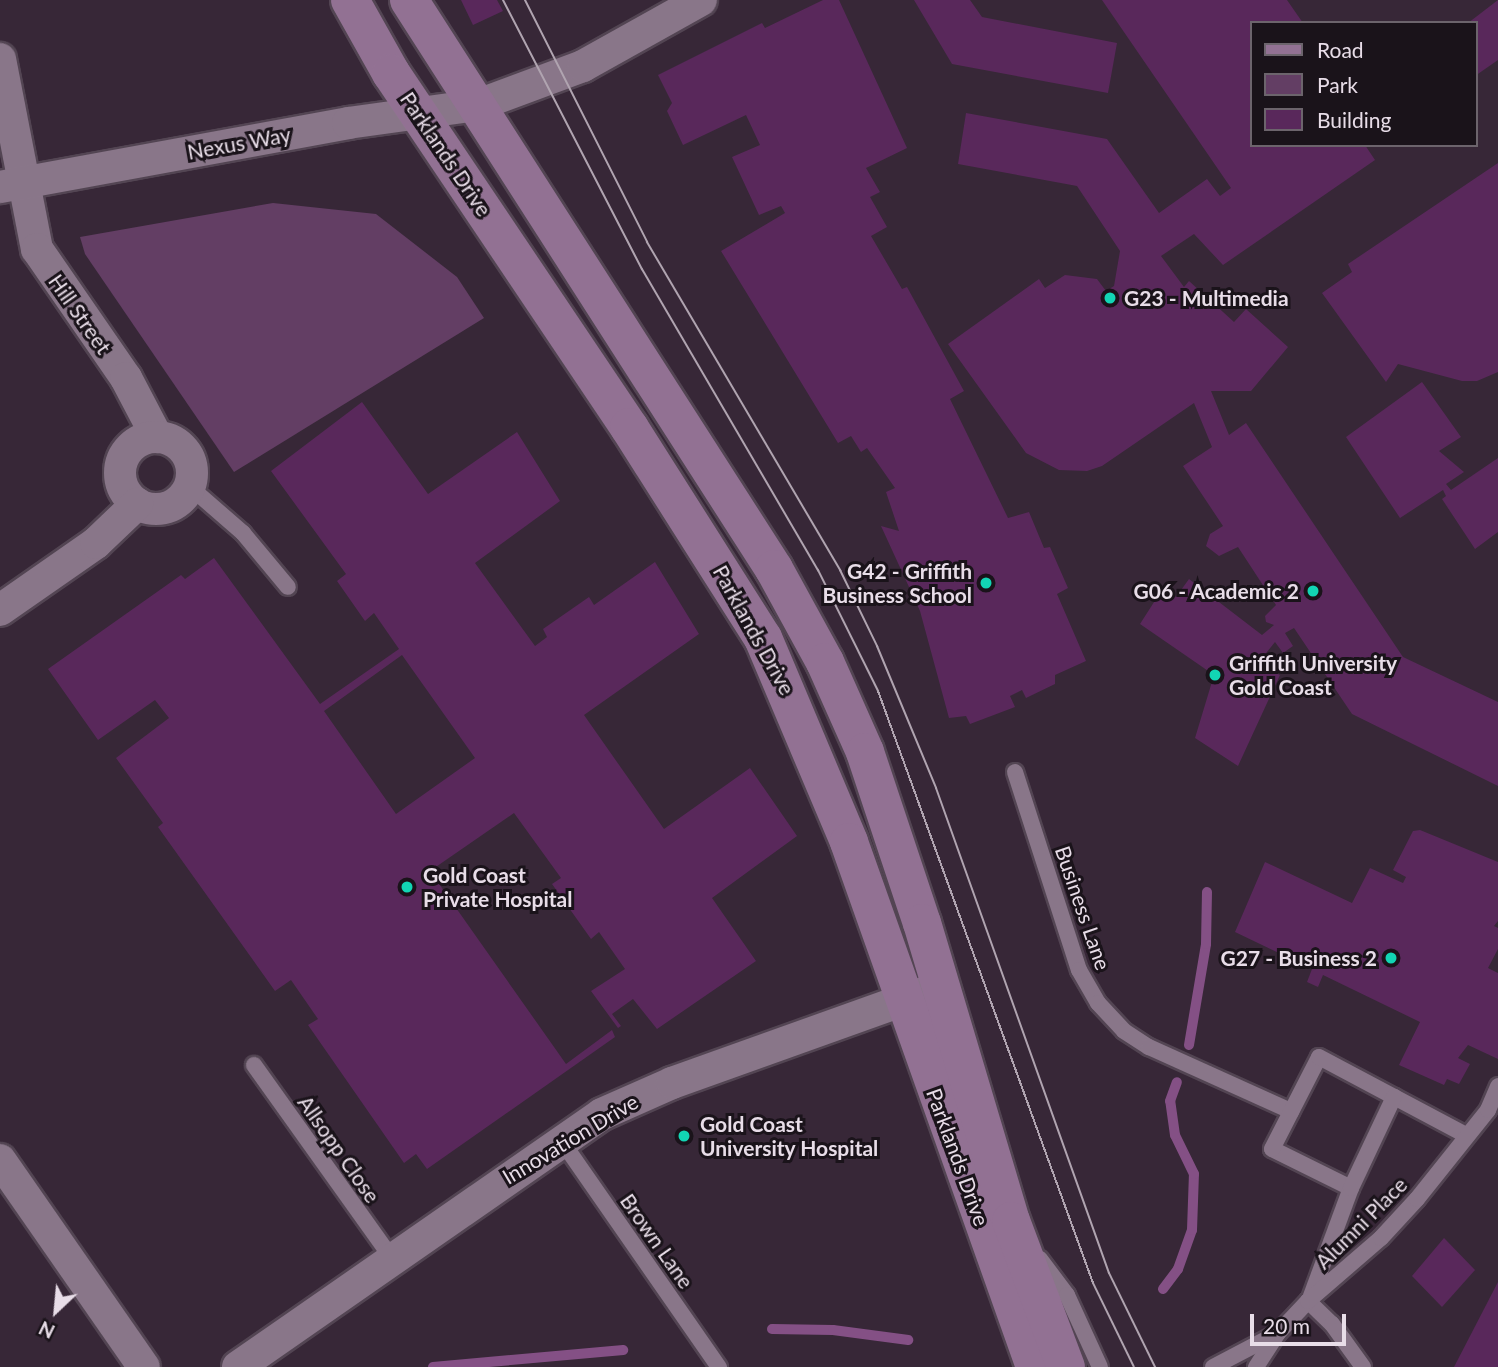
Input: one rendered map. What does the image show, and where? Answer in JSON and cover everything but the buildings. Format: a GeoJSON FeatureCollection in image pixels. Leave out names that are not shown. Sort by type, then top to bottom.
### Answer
{"type":"FeatureCollection","features":[{"type":"Feature","properties":{"kind":"street","name":"Parklands Drive"},"geometry":{"type":"LineString","coordinates":[[350,0],[391,74],[763,638],[849,842],[902,1001],[1035,1367]]}},
{"type":"Feature","properties":{"kind":"street","name":"Parklands Drive"},"geometry":{"type":"LineString","coordinates":[[409,0],[801,616],[865,752],[941,987],[1011,1221],[1066,1367]]}},
{"type":"Feature","properties":{"kind":"street","name":"Nexus Way"},"geometry":{"type":"LineString","coordinates":[[11,185],[348,123],[421,116],[478,105],[583,66],[701,0]]}},
{"type":"Feature","properties":{"kind":"street","name":"Hill Street"},"geometry":{"type":"LineString","coordinates":[[0,59],[11,185],[43,260],[126,378],[158,437]]}},
{"type":"Feature","properties":{"kind":"street"},"geometry":{"type":"LineString","coordinates":[[158,437],[180,447],[190,461],[189,486],[175,503],[164,508],[137,504],[121,484],[122,459],[136,443],[158,437]]}},
{"type":"Feature","properties":{"kind":"street"},"geometry":{"type":"LineString","coordinates":[[0,610],[96,543],[137,504]]}},
{"type":"Feature","properties":{"kind":"street","name":"Innovation Drive"},"geometry":{"type":"LineString","coordinates":[[238,1367],[561,1140],[632,1099],[941,987]]}},
{"type":"Feature","properties":{"kind":"street"},"geometry":{"type":"LineString","coordinates":[[0,1160],[144,1367]]}},
{"type":"Feature","properties":{"kind":"lane"},"geometry":{"type":"LineString","coordinates":[[189,486],[243,533],[288,587]]}},
{"type":"Feature","properties":{"kind":"lane","name":"Business Lane"},"geometry":{"type":"LineString","coordinates":[[1015,772],[1079,970],[1098,1003],[1124,1031],[1149,1047],[1291,1111]]}},
{"type":"Feature","properties":{"kind":"lane"},"geometry":{"type":"LineString","coordinates":[[1351,1188],[1272,1149],[1320,1057],[1466,1135]]}},
{"type":"Feature","properties":{"kind":"lane","name":"Allsopp Close"},"geometry":{"type":"LineString","coordinates":[[254,1065],[391,1257]]}},
{"type":"Feature","properties":{"kind":"lane","name":"Alumni Place"},"geometry":{"type":"LineString","coordinates":[[1256,1367],[1278,1334],[1308,1301],[1381,1238],[1488,1110],[1498,1086]]}},
{"type":"Feature","properties":{"kind":"lane"},"geometry":{"type":"LineString","coordinates":[[1363,1367],[1332,1324],[1308,1301],[1351,1188],[1394,1097]]}},
{"type":"Feature","properties":{"kind":"lane","name":"Brown Lane"},"geometry":{"type":"LineString","coordinates":[[561,1140],[719,1367]]}},
{"type":"Feature","properties":{"kind":"lane"},"geometry":{"type":"LineString","coordinates":[[1011,1221],[1067,1295],[1100,1367]]}},
{"type":"Feature","properties":{"kind":"lane","name":"Alumni Place"},"geometry":{"type":"LineString","coordinates":[[1213,1367],[1278,1334]]}},
{"type":"Feature","properties":{"kind":"green space"},"geometry":{"type":"Polygon","coordinates":[[[273,203],[376,214],[457,277],[484,318],[234,472],[85,254],[80,237],[273,203]]]}},
{"type":"Feature","properties":{"kind":"waterway"},"geometry":{"type":"LineString","coordinates":[[1189,1045],[1206,944],[1207,892]]}},
{"type":"Feature","properties":{"kind":"waterway"},"geometry":{"type":"LineString","coordinates":[[1163,1289],[1178,1269],[1192,1230],[1194,1174],[1175,1135],[1170,1101],[1177,1082]]}},
{"type":"Feature","properties":{"kind":"waterway"},"geometry":{"type":"LineString","coordinates":[[772,1329],[833,1330],[908,1340]]}},
{"type":"Feature","properties":{"kind":"waterway"},"geometry":{"type":"LineString","coordinates":[[433,1367],[623,1350]]}},
{"type":"Feature","properties":{"kind":"tram line"},"geometry":{"type":"LineString","coordinates":[[503,0],[642,269],[818,570],[878,691],[1093,1283],[1134,1367]]}},
{"type":"Feature","properties":{"kind":"tram line"},"geometry":{"type":"LineString","coordinates":[[525,0],[647,242],[840,570],[877,646],[936,788],[1109,1273],[1155,1367]]}},
{"type":"Feature","properties":{"kind":"place","name":"G23 - Multimedia"},"geometry":{"type":"Point","coordinates":[1110,298]}},
{"type":"Feature","properties":{"kind":"place","name":"G42 - Griffith Business School"},"geometry":{"type":"Point","coordinates":[986,583]}},
{"type":"Feature","properties":{"kind":"place","name":"G06 - Academic 2"},"geometry":{"type":"Point","coordinates":[1313,591]}},
{"type":"Feature","properties":{"kind":"place","name":"Griffith University Gold Coast"},"geometry":{"type":"Point","coordinates":[1215,675]}},
{"type":"Feature","properties":{"kind":"place","name":"Gold Coast Private Hospital"},"geometry":{"type":"Point","coordinates":[407,887]}},
{"type":"Feature","properties":{"kind":"place","name":"G27 - Business 2"},"geometry":{"type":"Point","coordinates":[1391,958]}},
{"type":"Feature","properties":{"kind":"place","name":"Gold Coast University Hospital"},"geometry":{"type":"Point","coordinates":[684,1136]}}]}
